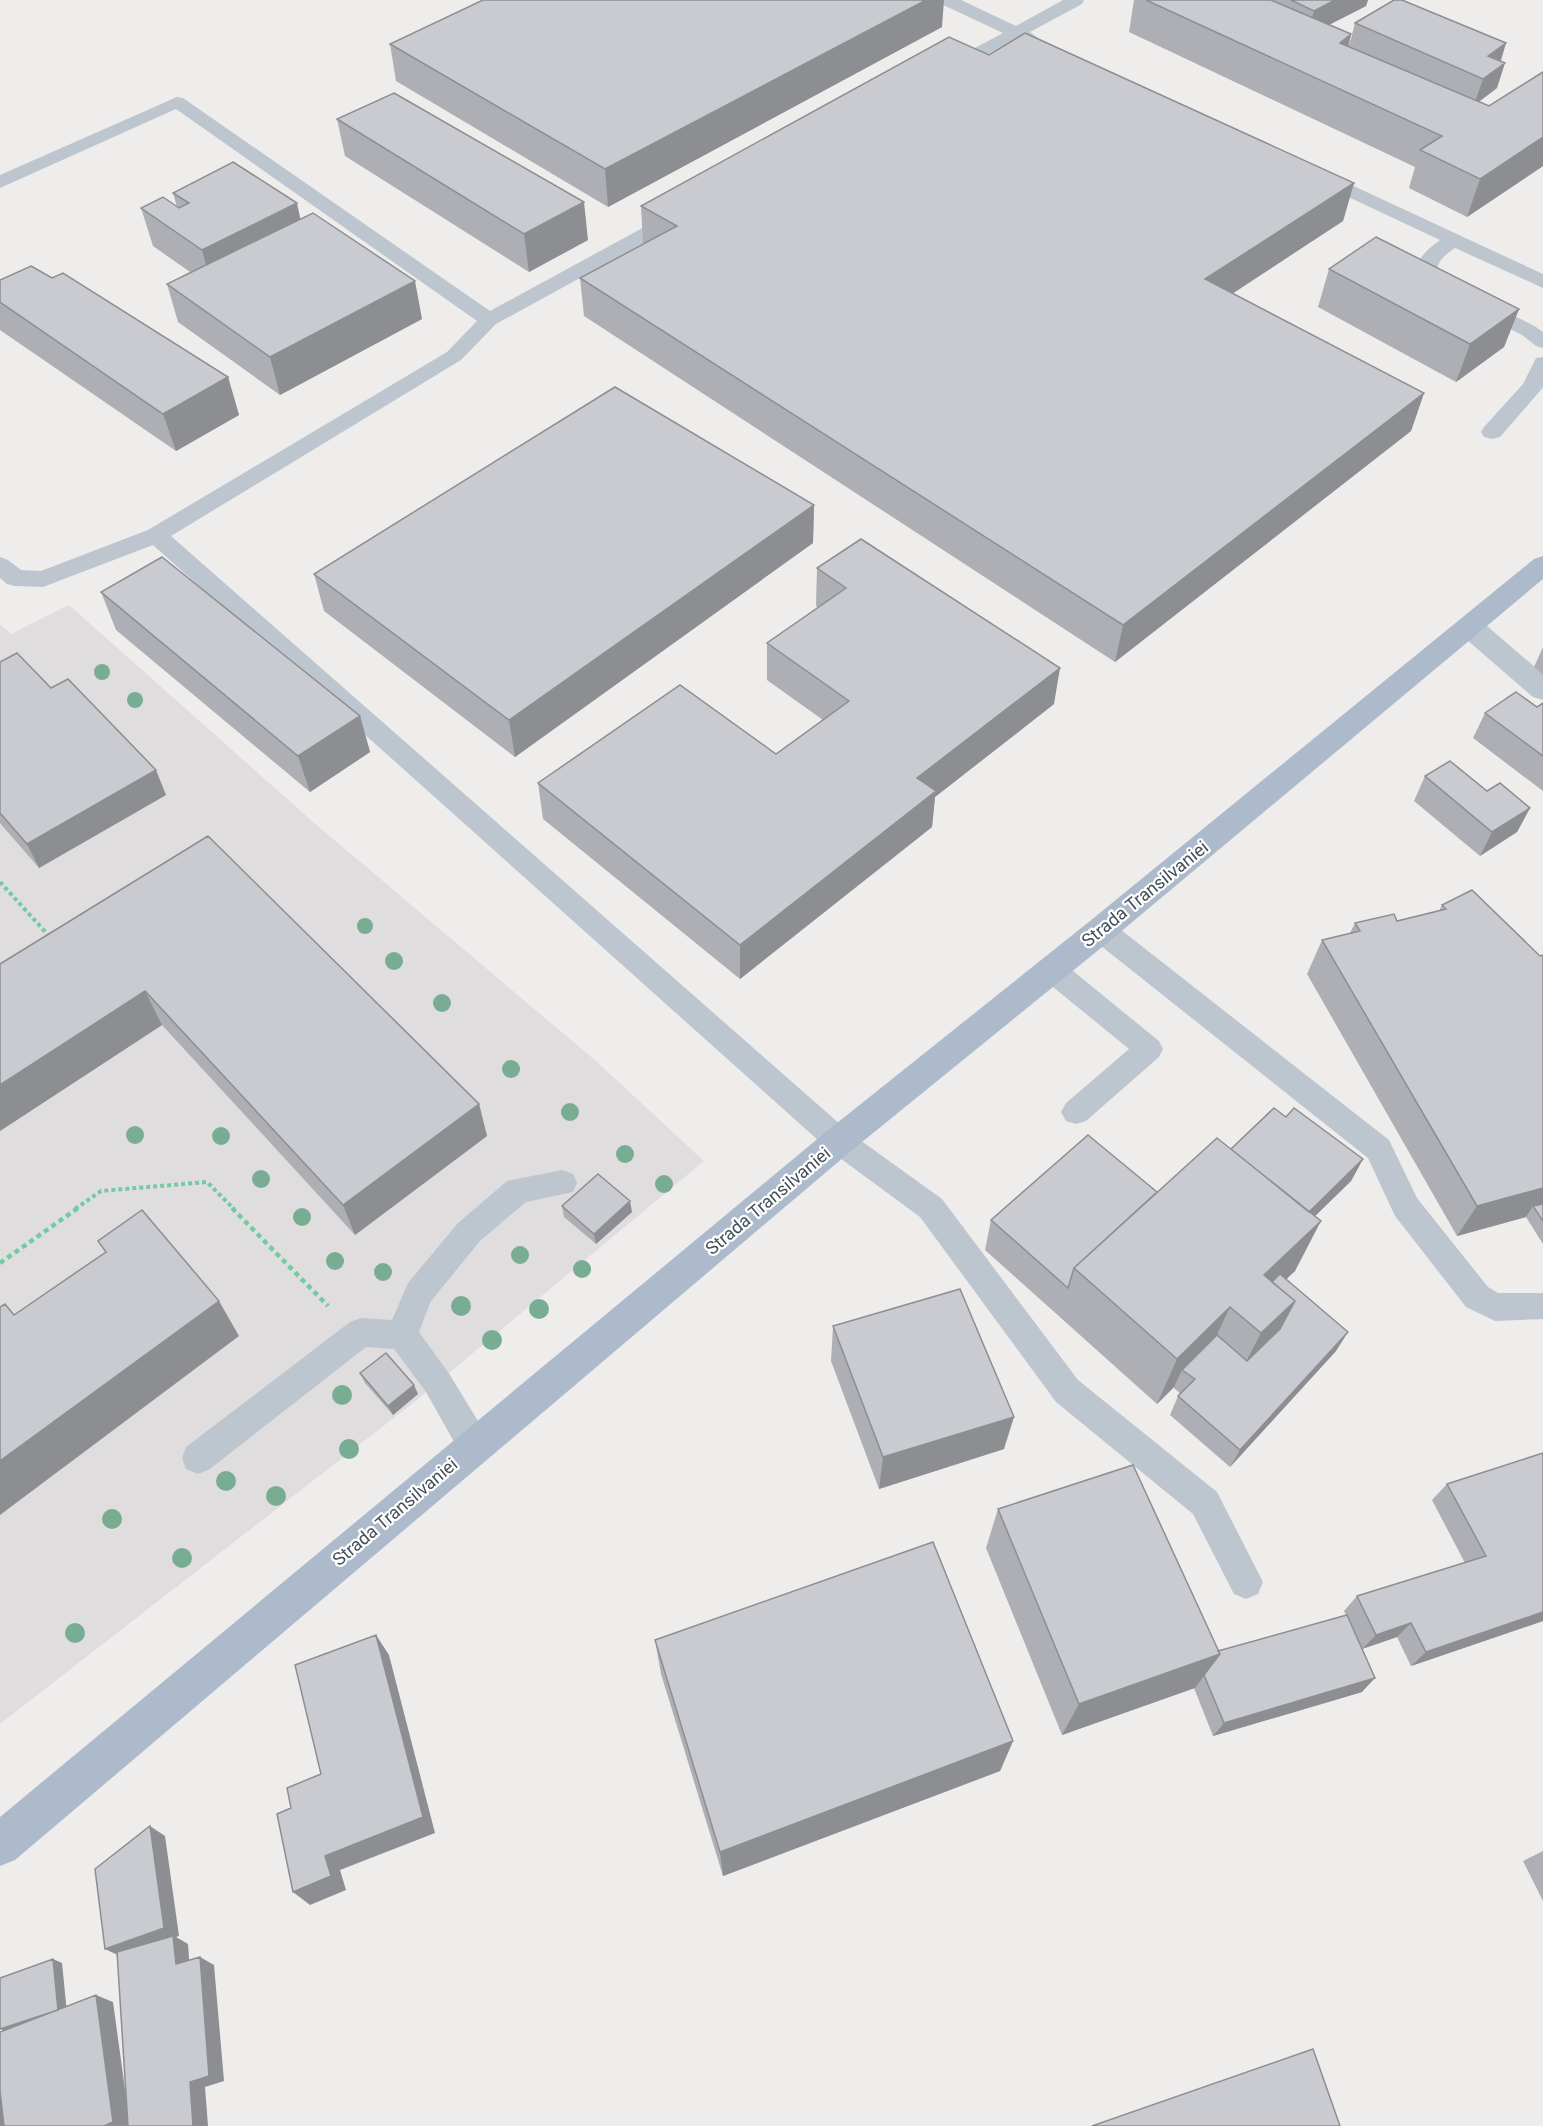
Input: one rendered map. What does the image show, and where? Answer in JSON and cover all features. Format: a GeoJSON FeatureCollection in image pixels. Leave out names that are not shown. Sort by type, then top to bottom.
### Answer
{"type":"FeatureCollection","features":[{"type":"Feature","properties":{"kind":"main road","name":"Strada Transilvaniei"},"geometry":{"type":"LineString","coordinates":[[0,1845],[839,1141],[1101,930],[1543,565]]}},
{"type":"Feature","properties":{"kind":"street"},"geometry":{"type":"LineString","coordinates":[[1470,627],[1543,690]]}},
{"type":"Feature","properties":{"kind":"lane"},"geometry":{"type":"LineString","coordinates":[[947,0],[1048,47]]}},
{"type":"Feature","properties":{"kind":"lane"},"geometry":{"type":"LineString","coordinates":[[933,77],[1076,0]]}},
{"type":"Feature","properties":{"kind":"lane"},"geometry":{"type":"LineString","coordinates":[[0,182],[177,102],[489,320]]}},
{"type":"Feature","properties":{"kind":"lane"},"geometry":{"type":"LineString","coordinates":[[1304,169],[1543,282]]}},
{"type":"Feature","properties":{"kind":"lane"},"geometry":{"type":"LineString","coordinates":[[0,565],[15,578],[43,579],[156,535],[454,356],[489,320],[696,207]]}},
{"type":"Feature","properties":{"kind":"lane"},"geometry":{"type":"LineString","coordinates":[[1454,239],[1429,258],[1426,269],[1427,279],[1529,331],[1543,342]]}},
{"type":"Feature","properties":{"kind":"lane"},"geometry":{"type":"LineString","coordinates":[[1492,432],[1533,386],[1543,363]]}},
{"type":"Feature","properties":{"kind":"lane"},"geometry":{"type":"LineString","coordinates":[[156,535],[839,1141],[931,1208],[1067,1391],[1205,1503],[1246,1582]]}},
{"type":"Feature","properties":{"kind":"lane"},"geometry":{"type":"LineString","coordinates":[[1101,930],[1379,1149],[1406,1207],[1477,1297],[1495,1307],[1539,1306]]}},
{"type":"Feature","properties":{"kind":"lane"},"geometry":{"type":"LineString","coordinates":[[1052,969],[1149,1049],[1076,1112]]}},
{"type":"Feature","properties":{"kind":"lane"},"geometry":{"type":"LineString","coordinates":[[198,1458],[361,1332],[419,1293],[469,1232],[518,1190],[562,1183]]}},
{"type":"Feature","properties":{"kind":"lane"},"geometry":{"type":"LineString","coordinates":[[402,1335],[419,1293]]}},
{"type":"Feature","properties":{"kind":"lane"},"geometry":{"type":"LineString","coordinates":[[361,1332],[402,1335],[437,1382],[474,1445]]}},
{"type":"Feature","properties":{"kind":"path"},"geometry":{"type":"LineString","coordinates":[[0,882],[57,944]]}},
{"type":"Feature","properties":{"kind":"path"},"geometry":{"type":"LineString","coordinates":[[0,1263],[101,1191],[207,1182],[330,1308],[361,1332]]}},
{"type":"Feature","properties":{"kind":"shaded area"},"geometry":{"type":"Polygon","coordinates":[[[69,605],[312,821],[597,1062],[704,1161],[413,1403],[0,1724],[0,624],[11,634],[69,605]]]}},
{"type":"Feature","properties":{"kind":"building"},"geometry":{"type":"Polygon","coordinates":[[[483,0],[926,0],[605,169],[390,44],[483,0]]]}},
{"type":"Feature","properties":{"kind":"building"},"geometry":{"type":"Polygon","coordinates":[[[1146,0],[1271,0],[1351,34],[1340,43],[1489,106],[1543,72],[1543,137],[1480,179],[1420,150],[1442,136],[1146,0]]]}},
{"type":"Feature","properties":{"kind":"building"},"geometry":{"type":"Polygon","coordinates":[[[1291,0],[1335,0],[1314,11],[1291,0]]]}},
{"type":"Feature","properties":{"kind":"building"},"geometry":{"type":"Polygon","coordinates":[[[1394,0],[1402,0],[1506,43],[1488,56],[1505,63],[1483,79],[1355,23],[1394,0]]]}},
{"type":"Feature","properties":{"kind":"building"},"geometry":{"type":"Polygon","coordinates":[[[1025,33],[1354,183],[1205,279],[1424,393],[1123,625],[580,278],[677,226],[641,206],[949,37],[989,55],[1025,33]]]}},
{"type":"Feature","properties":{"kind":"building"},"geometry":{"type":"Polygon","coordinates":[[[394,93],[584,202],[524,234],[337,119],[394,93]]]}},
{"type":"Feature","properties":{"kind":"building"},"geometry":{"type":"Polygon","coordinates":[[[233,162],[297,203],[202,250],[141,208],[163,197],[179,208],[189,203],[173,193],[233,162]]]}},
{"type":"Feature","properties":{"kind":"building"},"geometry":{"type":"Polygon","coordinates":[[[313,213],[415,281],[270,357],[167,284],[313,213]]]}},
{"type":"Feature","properties":{"kind":"building"},"geometry":{"type":"Polygon","coordinates":[[[1376,237],[1519,309],[1470,344],[1329,269],[1376,237]]]}},
{"type":"Feature","properties":{"kind":"building"},"geometry":{"type":"Polygon","coordinates":[[[31,266],[52,278],[63,273],[228,377],[163,414],[0,302],[0,280],[31,266]]]}},
{"type":"Feature","properties":{"kind":"building"},"geometry":{"type":"Polygon","coordinates":[[[615,387],[814,505],[509,720],[314,574],[615,387]]]}},
{"type":"Feature","properties":{"kind":"building"},"geometry":{"type":"Polygon","coordinates":[[[861,539],[1060,668],[917,778],[936,791],[740,945],[538,783],[680,685],[776,754],[849,701],[767,643],[846,588],[817,568],[861,539]]]}},
{"type":"Feature","properties":{"kind":"building"},"geometry":{"type":"Polygon","coordinates":[[[162,557],[360,716],[298,756],[101,592],[162,557]]]}},
{"type":"Feature","properties":{"kind":"building"},"geometry":{"type":"Polygon","coordinates":[[[17,653],[51,688],[68,679],[156,770],[27,844],[0,813],[0,662],[17,653]]]}},
{"type":"Feature","properties":{"kind":"building"},"geometry":{"type":"Polygon","coordinates":[[[1516,692],[1537,707],[1543,703],[1543,756],[1485,713],[1516,692]]]}},
{"type":"Feature","properties":{"kind":"building"},"geometry":{"type":"Polygon","coordinates":[[[1450,761],[1487,791],[1500,783],[1530,808],[1492,832],[1425,776],[1450,761]]]}},
{"type":"Feature","properties":{"kind":"building"},"geometry":{"type":"Polygon","coordinates":[[[208,836],[479,1104],[343,1205],[145,991],[0,1085],[0,964],[208,836]]]}},
{"type":"Feature","properties":{"kind":"building"},"geometry":{"type":"Polygon","coordinates":[[[1472,890],[1540,956],[1543,955],[1543,1188],[1477,1206],[1322,940],[1360,931],[1355,923],[1394,914],[1397,921],[1446,909],[1442,905],[1472,890]]]}},
{"type":"Feature","properties":{"kind":"building"},"geometry":{"type":"Polygon","coordinates":[[[1274,1108],[1286,1117],[1294,1108],[1363,1159],[1309,1212],[1231,1149],[1274,1108]]]}},
{"type":"Feature","properties":{"kind":"building"},"geometry":{"type":"Polygon","coordinates":[[[1088,1135],[1157,1192],[1074,1268],[1068,1288],[991,1220],[1088,1135]]]}},
{"type":"Feature","properties":{"kind":"building"},"geometry":{"type":"Polygon","coordinates":[[[1217,1138],[1321,1221],[1264,1275],[1295,1301],[1261,1333],[1230,1307],[1177,1359],[1074,1268],[1217,1138]]]}},
{"type":"Feature","properties":{"kind":"building"},"geometry":{"type":"Polygon","coordinates":[[[598,1174],[630,1201],[594,1234],[562,1206],[598,1174]]]}},
{"type":"Feature","properties":{"kind":"building"},"geometry":{"type":"Polygon","coordinates":[[[1543,1204],[1543,1221],[1533,1206],[1543,1204]]]}},
{"type":"Feature","properties":{"kind":"building"},"geometry":{"type":"Polygon","coordinates":[[[142,1210],[219,1301],[0,1461],[0,1307],[5,1304],[14,1315],[106,1252],[98,1241],[142,1210]]]}},
{"type":"Feature","properties":{"kind":"building"},"geometry":{"type":"Polygon","coordinates":[[[1280,1274],[1348,1332],[1240,1450],[1178,1396],[1195,1379],[1182,1370],[1217,1335],[1247,1361],[1280,1329],[1295,1301],[1272,1282],[1280,1274]]]}},
{"type":"Feature","properties":{"kind":"building"},"geometry":{"type":"Polygon","coordinates":[[[960,1289],[1014,1417],[883,1457],[833,1326],[960,1289]]]}},
{"type":"Feature","properties":{"kind":"building"},"geometry":{"type":"Polygon","coordinates":[[[386,1353],[414,1385],[388,1406],[360,1373],[386,1353]]]}},
{"type":"Feature","properties":{"kind":"building"},"geometry":{"type":"Polygon","coordinates":[[[1543,1453],[1543,1612],[1426,1652],[1411,1623],[1376,1635],[1357,1596],[1486,1556],[1447,1484],[1543,1453]]]}},
{"type":"Feature","properties":{"kind":"building"},"geometry":{"type":"Polygon","coordinates":[[[1133,1465],[1220,1654],[1079,1704],[998,1509],[1133,1465]]]}},
{"type":"Feature","properties":{"kind":"building"},"geometry":{"type":"Polygon","coordinates":[[[933,1542],[1013,1741],[720,1852],[655,1640],[933,1542]]]}},
{"type":"Feature","properties":{"kind":"building"},"geometry":{"type":"Polygon","coordinates":[[[1347,1615],[1375,1678],[1224,1723],[1204,1675],[1220,1654],[1218,1651],[1347,1615]]]}},
{"type":"Feature","properties":{"kind":"building"},"geometry":{"type":"Polygon","coordinates":[[[376,1635],[423,1817],[325,1856],[331,1876],[293,1892],[277,1814],[291,1808],[287,1788],[321,1774],[295,1665],[376,1635]]]}},
{"type":"Feature","properties":{"kind":"building"},"geometry":{"type":"Polygon","coordinates":[[[150,1826],[164,1928],[105,1949],[95,1869],[150,1826]]]}},
{"type":"Feature","properties":{"kind":"building"},"geometry":{"type":"Polygon","coordinates":[[[173,1936],[176,1964],[200,1957],[209,2076],[190,2082],[193,2126],[128,2126],[117,1952],[173,1936]]]}},
{"type":"Feature","properties":{"kind":"building"},"geometry":{"type":"Polygon","coordinates":[[[53,1959],[58,2010],[0,2029],[0,1978],[53,1959]]]}},
{"type":"Feature","properties":{"kind":"building"},"geometry":{"type":"Polygon","coordinates":[[[96,1995],[113,2122],[104,2126],[4,2126],[0,2091],[0,2032],[96,1995]]]}},
{"type":"Feature","properties":{"kind":"building"},"geometry":{"type":"Polygon","coordinates":[[[1313,2049],[1340,2126],[1092,2126],[1313,2049]]]}}]}
